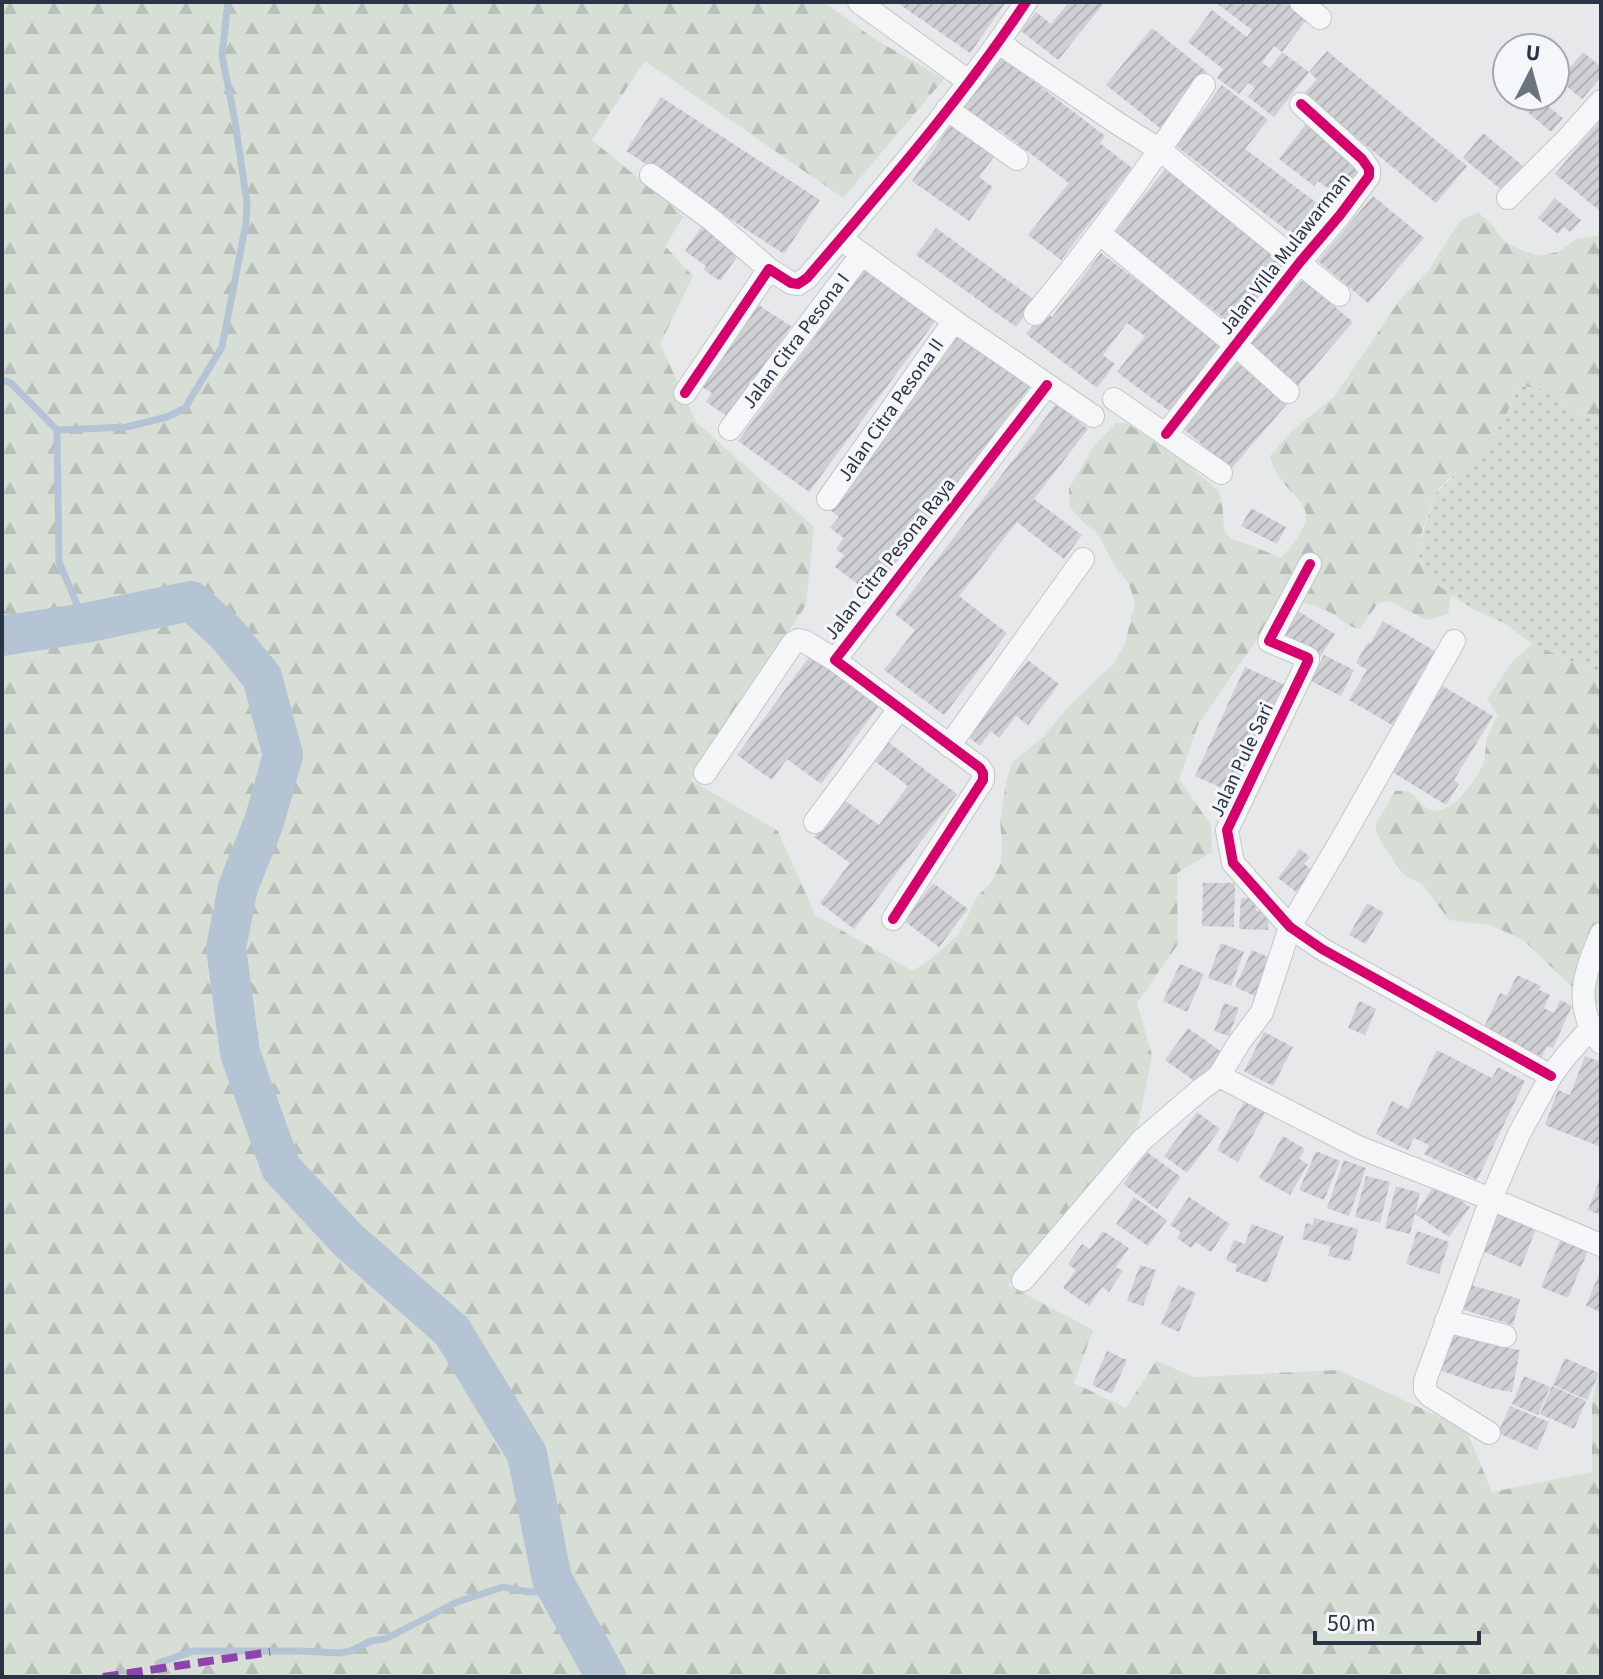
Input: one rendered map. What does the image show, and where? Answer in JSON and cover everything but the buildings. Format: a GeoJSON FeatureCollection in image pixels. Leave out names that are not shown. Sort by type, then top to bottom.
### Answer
{"type":"FeatureCollection","features":[{"type":"Feature","properties":{"kind":"street"},"geometry":{"type":"LineString","coordinates":[[859,2],[968,81]]}},
{"type":"Feature","properties":{"kind":"street"},"geometry":{"type":"LineString","coordinates":[[651,175],[712,220],[769,269],[798,284],[841,239],[947,109],[1000,42],[1026,2]]}},
{"type":"Feature","properties":{"kind":"street"},"geometry":{"type":"LineString","coordinates":[[1301,2],[1320,18]]}},
{"type":"Feature","properties":{"kind":"street","name":"Jalan Villa Mulawarman"},"geometry":{"type":"LineString","coordinates":[[1000,42],[1160,150],[1339,295]]}},
{"type":"Feature","properties":{"kind":"street"},"geometry":{"type":"LineString","coordinates":[[1035,314],[1099,233],[1204,85]]}},
{"type":"Feature","properties":{"kind":"street"},"geometry":{"type":"LineString","coordinates":[[1508,198],[1601,101]]}},
{"type":"Feature","properties":{"kind":"street","name":"Jalan Villa Mulawarman"},"geometry":{"type":"LineString","coordinates":[[1166,434],[1369,176],[1369,169],[1362,159],[1301,104]]}},
{"type":"Feature","properties":{"kind":"street"},"geometry":{"type":"LineString","coordinates":[[947,109],[1017,159]]}},
{"type":"Feature","properties":{"kind":"street","name":"Jalan Villa Mulawarman"},"geometry":{"type":"LineString","coordinates":[[1099,233],[1236,345],[1288,392]]}},
{"type":"Feature","properties":{"kind":"street"},"geometry":{"type":"LineString","coordinates":[[841,239],[1093,416]]}},
{"type":"Feature","properties":{"kind":"street","name":"Jalan Citra Pesona I"},"geometry":{"type":"LineString","coordinates":[[730,429],[862,254]]}},
{"type":"Feature","properties":{"kind":"street"},"geometry":{"type":"LineString","coordinates":[[685,393],[769,269]]}},
{"type":"Feature","properties":{"kind":"street","name":"Jalan Citra Pesona II"},"geometry":{"type":"LineString","coordinates":[[828,499],[954,321]]}},
{"type":"Feature","properties":{"kind":"street","name":"Jalan Citra Pesona Raya"},"geometry":{"type":"LineString","coordinates":[[835,660],[1047,385]]}},
{"type":"Feature","properties":{"kind":"street"},"geometry":{"type":"LineString","coordinates":[[1114,399],[1221,473]]}},
{"type":"Feature","properties":{"kind":"street"},"geometry":{"type":"LineString","coordinates":[[949,746],[1083,559]]}},
{"type":"Feature","properties":{"kind":"street","name":"Jalan Pule Sari"},"geometry":{"type":"LineString","coordinates":[[1310,564],[1269,641],[1308,658],[1308,661],[1227,830],[1233,863],[1290,927],[1322,949],[1551,1076]]}},
{"type":"Feature","properties":{"kind":"street","name":"Jalan Citra Pesona Raya"},"geometry":{"type":"LineString","coordinates":[[705,773],[798,640],[835,660],[980,768],[983,780],[893,919]]}},
{"type":"Feature","properties":{"kind":"street"},"geometry":{"type":"LineString","coordinates":[[1023,1280],[1142,1140],[1219,1076],[1262,1012],[1290,927],[1454,641]]}},
{"type":"Feature","properties":{"kind":"street"},"geometry":{"type":"LineString","coordinates":[[815,822],[899,709]]}},
{"type":"Feature","properties":{"kind":"street"},"geometry":{"type":"LineString","coordinates":[[1489,1433],[1430,1396],[1425,1390],[1425,1381],[1491,1199],[1519,1134],[1551,1076],[1566,1056],[1596,1036],[1584,1008],[1583,994],[1587,971],[1601,934]]}},
{"type":"Feature","properties":{"kind":"street"},"geometry":{"type":"LineString","coordinates":[[1219,1076],[1358,1147],[1601,1245]]}},
{"type":"Feature","properties":{"kind":"street"},"geometry":{"type":"LineString","coordinates":[[1446,1321],[1505,1336]]}},
{"type":"Feature","properties":{"kind":"green space"},"geometry":{"type":"Polygon","coordinates":[[[2,2],[824,2],[873,38],[944,79],[843,198],[645,61],[592,140],[684,216],[665,246],[693,276],[660,344],[696,422],[814,527],[806,605],[691,780],[778,831],[815,915],[913,971],[958,935],[977,897],[991,882],[1001,863],[1000,822],[1012,763],[1043,737],[1069,706],[1113,664],[1124,646],[1135,603],[1129,584],[1116,568],[1097,533],[1069,506],[1069,488],[1094,446],[1116,423],[1126,423],[1164,443],[1218,491],[1222,501],[1224,531],[1231,539],[1281,558],[1297,538],[1305,523],[1306,512],[1285,485],[1270,456],[1292,431],[1335,396],[1401,298],[1429,270],[1460,221],[1478,212],[1505,242],[1541,256],[1560,251],[1576,239],[1601,235],[1601,418],[1577,413],[1544,390],[1520,386],[1488,444],[1441,487],[1434,496],[1425,522],[1419,556],[1425,572],[1451,595],[1448,614],[1427,620],[1389,601],[1378,603],[1360,629],[1320,607],[1285,598],[1198,725],[1179,779],[1211,825],[1212,852],[1177,873],[1178,944],[1137,1003],[1152,1055],[1137,1130],[1008,1285],[1093,1330],[1074,1383],[1126,1408],[1156,1361],[1194,1377],[1339,1370],[1466,1429],[1492,1492],[1592,1472],[1592,1403],[1601,1365],[1601,1677],[2,1677],[2,2]]]}},
{"type":"Feature","properties":{"kind":"green space"},"geometry":{"type":"Polygon","coordinates":[[[1520,386],[1544,390],[1585,416],[1601,418],[1601,674],[1532,644],[1506,624],[1451,595],[1422,569],[1418,550],[1435,494],[1495,434],[1520,386]]]}},
{"type":"Feature","properties":{"kind":"green space"},"geometry":{"type":"Polygon","coordinates":[[[1532,644],[1601,674],[1601,1007],[1569,984],[1522,939],[1490,925],[1449,920],[1422,884],[1404,875],[1380,840],[1375,826],[1395,791],[1408,792],[1426,807],[1438,811],[1467,790],[1483,765],[1487,738],[1498,716],[1487,699],[1513,661],[1532,644]]]}},
{"type":"Feature","properties":{"kind":"waterway"},"geometry":{"type":"LineString","coordinates":[[57,430],[127,427],[167,417],[185,408],[222,347],[246,223],[247,203],[222,55],[228,2]]}},
{"type":"Feature","properties":{"kind":"waterway"},"geometry":{"type":"LineString","coordinates":[[2,380],[11,383],[57,430],[59,562],[85,623]]}},
{"type":"Feature","properties":{"kind":"waterway"},"geometry":{"type":"LineString","coordinates":[[2,636],[191,601],[227,634],[262,677],[283,755],[264,822],[238,887],[226,948],[240,1053],[281,1168],[348,1240],[452,1331],[527,1454],[552,1579],[606,1677]]}},
{"type":"Feature","properties":{"kind":"waterway"},"geometry":{"type":"LineString","coordinates":[[158,1663],[194,1651],[340,1653],[385,1639],[457,1602],[503,1587],[528,1592],[558,1591]]}},
{"type":"Feature","properties":{"kind":"marked path"},"geometry":{"type":"LineString","coordinates":[[103,1677],[270,1652]]}},
{"type":"Feature","properties":{"kind":"cycle path"},"geometry":{"type":"LineString","coordinates":[[685,393],[769,269],[791,283],[798,284],[807,278],[948,109],[1026,2]]}},
{"type":"Feature","properties":{"kind":"cycle path"},"geometry":{"type":"LineString","coordinates":[[1166,434],[1369,176],[1369,169],[1362,159],[1301,104]]}},
{"type":"Feature","properties":{"kind":"cycle path"},"geometry":{"type":"LineString","coordinates":[[893,919],[983,780],[983,773],[835,660],[1047,385]]}},
{"type":"Feature","properties":{"kind":"cycle path"},"geometry":{"type":"LineString","coordinates":[[1310,564],[1269,641],[1308,658],[1308,661],[1227,830],[1233,863],[1290,927],[1322,949],[1551,1076]]}}]}
